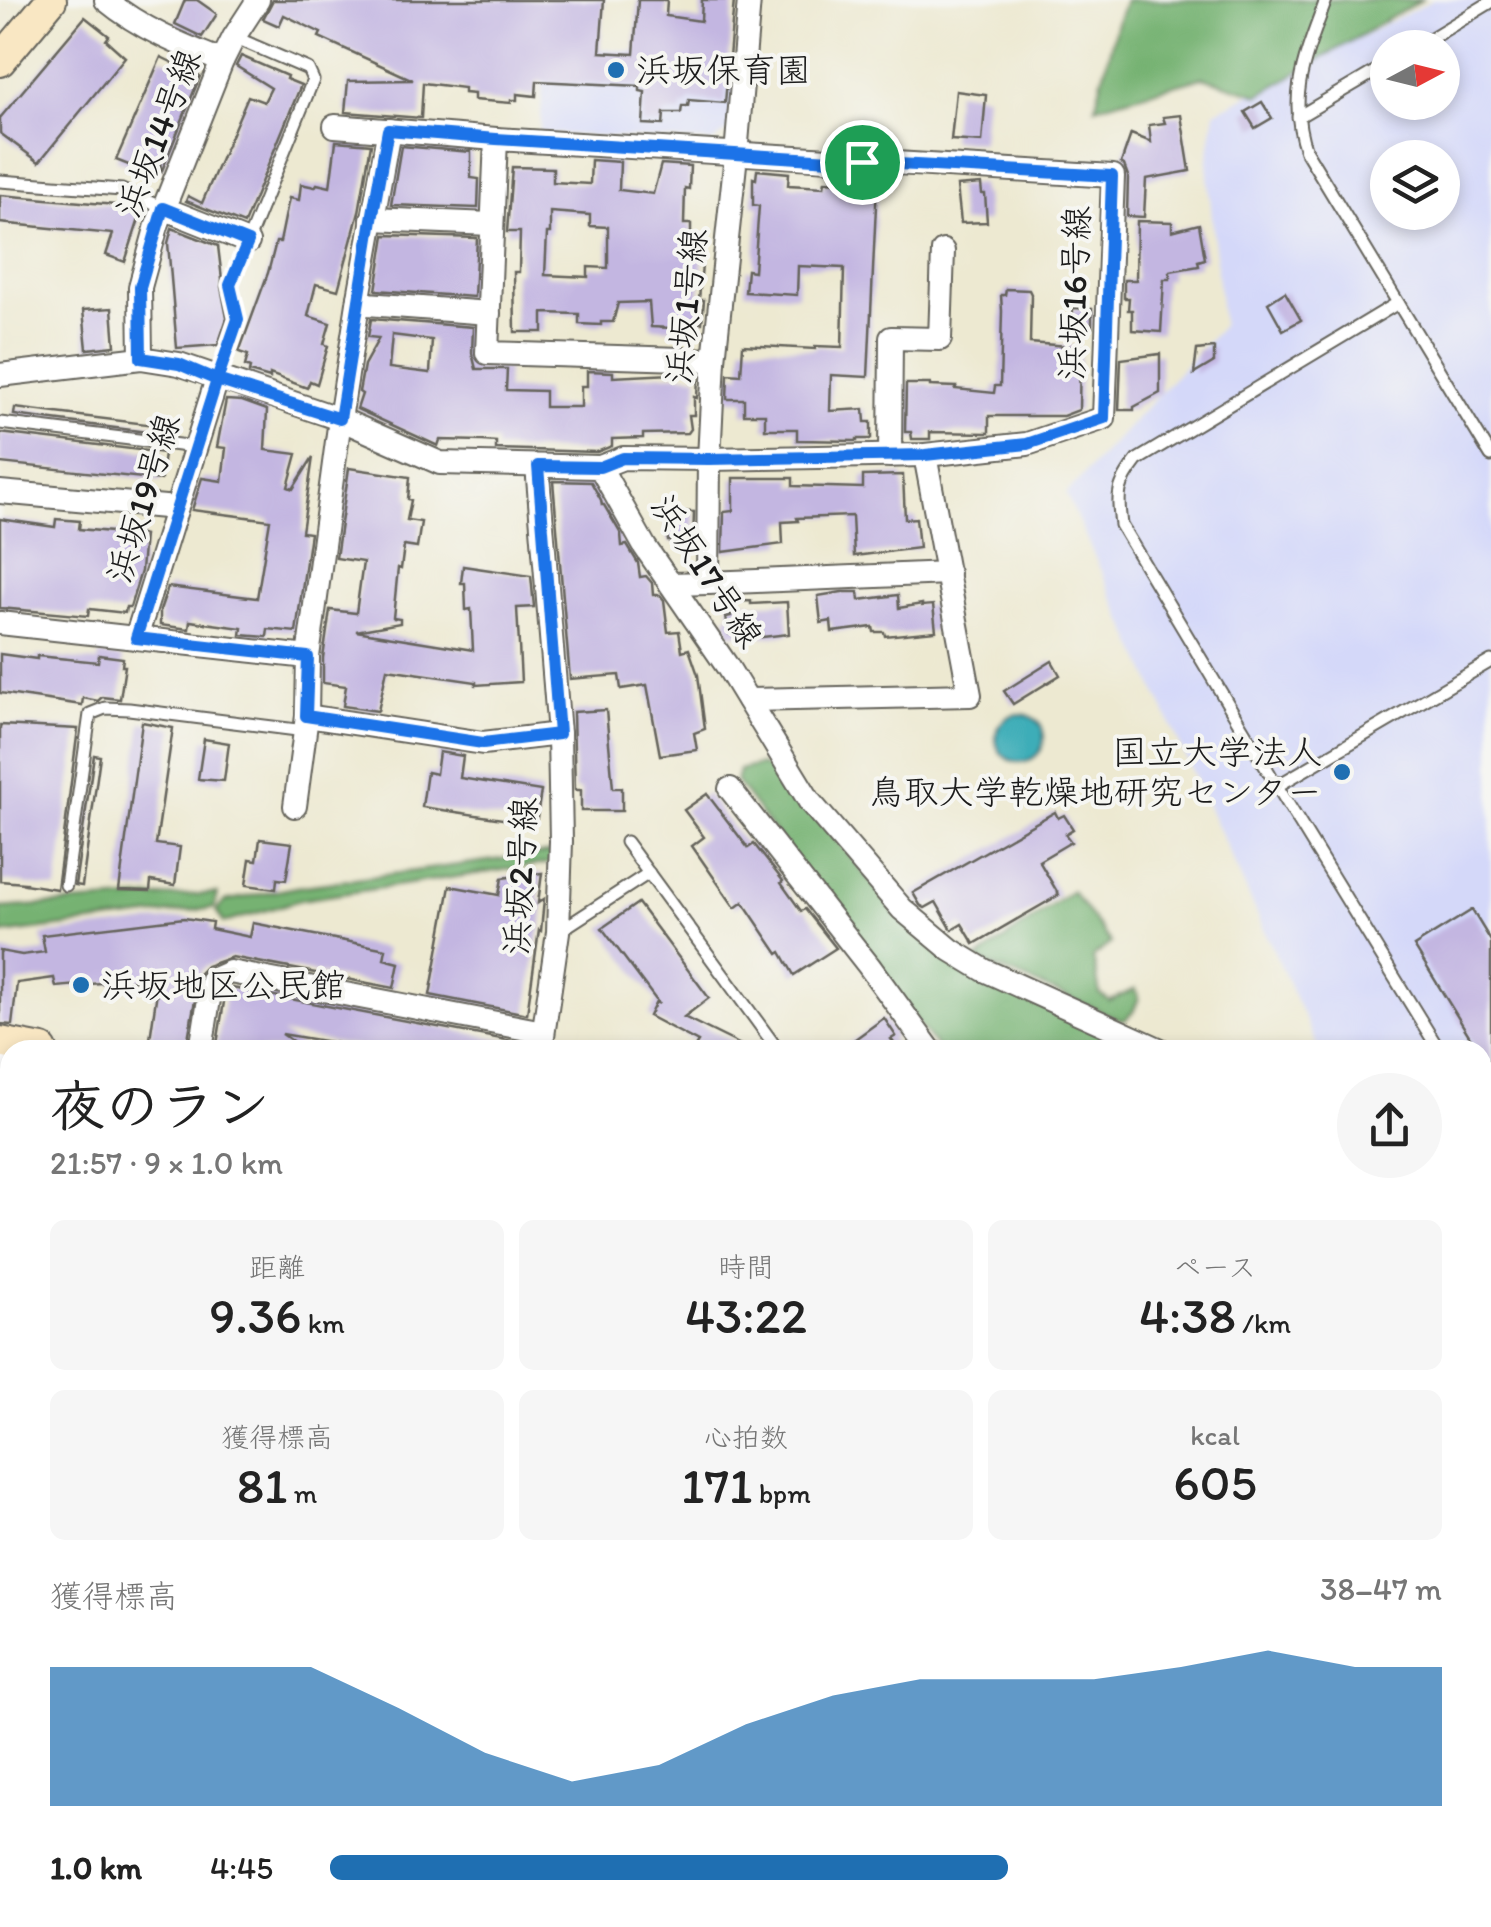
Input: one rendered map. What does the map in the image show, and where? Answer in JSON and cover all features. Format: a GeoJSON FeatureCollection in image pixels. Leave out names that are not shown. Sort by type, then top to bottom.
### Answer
{"type":"FeatureCollection","features":[{"type":"Feature","properties":{"kind":"main road"},"geometry":{"type":"LineString","coordinates":[[0,62],[52,0]]}},
{"type":"Feature","properties":{"kind":"street"},"geometry":{"type":"LineString","coordinates":[[106,0],[163,38],[222,61]]}},
{"type":"Feature","properties":{"kind":"street","name":"浜坂14号線"},"geometry":{"type":"LineString","coordinates":[[141,358],[140,287],[163,208],[222,61],[258,0]]}},
{"type":"Feature","properties":{"kind":"street","name":"浜坂1号線"},"geometry":{"type":"LineString","coordinates":[[708,583],[714,360],[749,0]]}},
{"type":"Feature","properties":{"kind":"street","name":"浜坂16号線"},"geometry":{"type":"LineString","coordinates":[[336,126],[736,155],[1112,176],[1104,418],[1027,444],[925,455],[623,458],[600,467]]}},
{"type":"Feature","properties":{"kind":"street"},"geometry":{"type":"LineString","coordinates":[[295,806],[306,723],[308,657],[340,419],[388,130]]}},
{"type":"Feature","properties":{"kind":"street"},"geometry":{"type":"LineString","coordinates":[[496,139],[487,353],[714,360]]}},
{"type":"Feature","properties":{"kind":"street"},"geometry":{"type":"LineString","coordinates":[[163,208],[248,242]]}},
{"type":"Feature","properties":{"kind":"street"},"geometry":{"type":"LineString","coordinates":[[372,219],[492,224]]}},
{"type":"Feature","properties":{"kind":"street"},"geometry":{"type":"LineString","coordinates":[[890,456],[890,338],[940,339],[942,251]]}},
{"type":"Feature","properties":{"kind":"street"},"geometry":{"type":"LineString","coordinates":[[359,298],[367,304],[488,313]]}},
{"type":"Feature","properties":{"kind":"street"},"geometry":{"type":"LineString","coordinates":[[0,374],[141,358],[179,364],[340,419],[440,464],[600,467]]}},
{"type":"Feature","properties":{"kind":"street","name":"浜坂19号線"},"geometry":{"type":"LineString","coordinates":[[136,638],[217,380]]}},
{"type":"Feature","properties":{"kind":"street"},"geometry":{"type":"LineString","coordinates":[[748,700],[970,695],[925,455]]}},
{"type":"Feature","properties":{"kind":"street","name":"浜坂2号線"},"geometry":{"type":"LineString","coordinates":[[538,466],[559,734],[560,842],[558,932],[542,1040]]}},
{"type":"Feature","properties":{"kind":"street","name":"浜坂17号線"},"geometry":{"type":"LineString","coordinates":[[600,467],[645,547],[748,700],[810,802],[902,909],[951,950],[984,970],[1137,1040]]}},
{"type":"Feature","properties":{"kind":"street"},"geometry":{"type":"LineString","coordinates":[[0,492],[176,508]]}},
{"type":"Feature","properties":{"kind":"street"},"geometry":{"type":"LineString","coordinates":[[671,584],[948,573]]}},
{"type":"Feature","properties":{"kind":"street"},"geometry":{"type":"LineString","coordinates":[[0,623],[308,657]]}},
{"type":"Feature","properties":{"kind":"street"},"geometry":{"type":"LineString","coordinates":[[306,723],[483,743],[559,734]]}},
{"type":"Feature","properties":{"kind":"street"},"geometry":{"type":"LineString","coordinates":[[730,790],[923,1040]]}},
{"type":"Feature","properties":{"kind":"street"},"geometry":{"type":"LineString","coordinates":[[203,1040],[212,980],[230,972],[537,1040]]}},
{"type":"Feature","properties":{"kind":"lane"},"geometry":{"type":"LineString","coordinates":[[1326,0],[1300,76],[1299,131],[1306,150],[1491,456]]}},
{"type":"Feature","properties":{"kind":"lane"},"geometry":{"type":"LineString","coordinates":[[1444,30],[1491,2]]}},
{"type":"Feature","properties":{"kind":"lane"},"geometry":{"type":"LineString","coordinates":[[217,380],[238,319],[230,285],[314,80],[308,69],[234,36]]}},
{"type":"Feature","properties":{"kind":"lane"},"geometry":{"type":"LineString","coordinates":[[1298,117],[1370,75]]}},
{"type":"Feature","properties":{"kind":"lane"},"geometry":{"type":"LineString","coordinates":[[0,181],[122,190],[163,208]]}},
{"type":"Feature","properties":{"kind":"lane"},"geometry":{"type":"LineString","coordinates":[[1398,303],[1137,460],[1122,480],[1118,502],[1121,525],[1433,1040]]}},
{"type":"Feature","properties":{"kind":"lane"},"geometry":{"type":"LineString","coordinates":[[0,422],[195,447]]}},
{"type":"Feature","properties":{"kind":"lane"},"geometry":{"type":"LineString","coordinates":[[1276,786],[1491,661]]}},
{"type":"Feature","properties":{"kind":"lane"},"geometry":{"type":"LineString","coordinates":[[66,885],[90,714],[104,708],[130,709],[306,723]]}},
{"type":"Feature","properties":{"kind":"lane"},"geometry":{"type":"LineString","coordinates":[[626,842],[771,1040]]}},
{"type":"Feature","properties":{"kind":"lane"},"geometry":{"type":"LineString","coordinates":[[558,932],[649,873]]}},
{"type":"Feature","properties":{"kind":"shaded area","name":"国立大学法人 鳥取大学乾燥地研究センター"},"geometry":{"type":"Polygon","coordinates":[[[1433,0],[1491,0],[1491,1040],[1314,1040],[1066,494],[1222,326],[1207,164],[1215,112],[1370,32],[1370,120],[1460,120],[1460,30],[1375,30],[1433,0]]]}},
{"type":"Feature","properties":{"kind":"shaded area"},"geometry":{"type":"Polygon","coordinates":[[[545,46],[740,58],[732,128],[713,142],[540,133],[545,46]]]}},
{"type":"Feature","properties":{"kind":"green space"},"geometry":{"type":"Polygon","coordinates":[[[1125,0],[1421,0],[1259,95],[1203,77],[1095,107],[1125,0]]]}},
{"type":"Feature","properties":{"kind":"green space"},"geometry":{"type":"Polygon","coordinates":[[[759,765],[782,772],[897,914],[1118,1040],[930,1040],[736,781],[739,770],[759,765]]]}},
{"type":"Feature","properties":{"kind":"green space"},"geometry":{"type":"Polygon","coordinates":[[[554,853],[551,863],[300,900],[224,923],[216,911],[225,901],[297,887],[554,853]]]}},
{"type":"Feature","properties":{"kind":"green space"},"geometry":{"type":"Polygon","coordinates":[[[1072,891],[1111,943],[1093,957],[1100,994],[1110,1001],[1135,989],[1139,998],[1124,1021],[977,959],[1072,891]]]}},
{"type":"Feature","properties":{"kind":"green space"},"geometry":{"type":"Polygon","coordinates":[[[217,893],[214,908],[0,934],[0,908],[217,893]]]}},
{"type":"Feature","properties":{"kind":"water"},"geometry":{"type":"Polygon","coordinates":[[[1020,714],[1037,721],[1044,738],[1037,755],[1020,762],[1003,755],[996,738],[1003,721],[1020,714]]]}},
{"type":"Feature","properties":{"kind":"building"},"geometry":{"type":"Polygon","coordinates":[[[185,0],[197,0],[217,14],[202,37],[175,24],[185,0]]]}},
{"type":"Feature","properties":{"kind":"building"},"geometry":{"type":"Polygon","coordinates":[[[273,0],[604,0],[600,52],[634,54],[638,0],[667,0],[666,16],[701,21],[702,0],[734,0],[725,103],[689,100],[681,113],[664,113],[663,125],[643,124],[645,92],[640,91],[640,86],[537,81],[536,96],[517,94],[517,100],[511,103],[474,100],[474,94],[464,93],[464,88],[423,83],[421,118],[345,112],[348,81],[413,80],[319,37],[321,33],[284,15],[279,26],[263,19],[273,0]]]}},
{"type":"Feature","properties":{"kind":"building"},"geometry":{"type":"Polygon","coordinates":[[[85,17],[109,36],[106,40],[125,57],[39,162],[0,133],[0,118],[85,17]]]}},
{"type":"Feature","properties":{"kind":"building"},"geometry":{"type":"Polygon","coordinates":[[[241,56],[301,85],[244,224],[186,201],[188,196],[202,203],[248,96],[264,102],[271,88],[236,66],[241,56]]]}},
{"type":"Feature","properties":{"kind":"building"},"geometry":{"type":"Polygon","coordinates":[[[161,57],[200,76],[161,173],[160,157],[154,175],[116,160],[161,57]]]}},
{"type":"Feature","properties":{"kind":"building"},"geometry":{"type":"Polygon","coordinates":[[[956,91],[986,95],[982,142],[951,140],[956,91]]]}},
{"type":"Feature","properties":{"kind":"building"},"geometry":{"type":"Polygon","coordinates":[[[1262,102],[1272,118],[1255,128],[1245,112],[1262,102]]]}},
{"type":"Feature","properties":{"kind":"building"},"geometry":{"type":"Polygon","coordinates":[[[1181,115],[1190,171],[1146,179],[1144,217],[1127,216],[1128,176],[1121,163],[1131,134],[1151,142],[1149,125],[1165,123],[1163,117],[1181,115]]]}},
{"type":"Feature","properties":{"kind":"building"},"geometry":{"type":"Polygon","coordinates":[[[336,141],[371,144],[359,212],[338,290],[316,284],[308,316],[330,323],[317,384],[310,381],[307,388],[270,374],[270,378],[249,372],[250,368],[245,366],[248,355],[239,352],[276,242],[280,242],[289,198],[299,200],[301,184],[330,187],[336,141]]]}},
{"type":"Feature","properties":{"kind":"building"},"geometry":{"type":"Polygon","coordinates":[[[401,146],[471,152],[471,178],[479,179],[478,208],[391,205],[401,146]]]}},
{"type":"Feature","properties":{"kind":"building"},"geometry":{"type":"Polygon","coordinates":[[[591,160],[620,162],[619,190],[653,194],[661,164],[690,166],[684,224],[691,224],[691,252],[703,253],[699,300],[704,300],[702,323],[651,327],[649,302],[618,303],[613,322],[579,324],[579,314],[543,313],[543,332],[515,332],[514,272],[519,272],[520,232],[507,232],[512,167],[553,168],[553,182],[590,184],[591,160]],[[550,212],[545,275],[588,277],[588,267],[608,268],[608,227],[590,226],[590,215],[550,212]]]}},
{"type":"Feature","properties":{"kind":"building"},"geometry":{"type":"Polygon","coordinates":[[[757,170],[789,173],[788,185],[824,187],[825,181],[877,184],[868,377],[831,375],[830,411],[864,409],[865,422],[871,422],[871,439],[797,440],[797,429],[765,429],[765,414],[744,414],[744,399],[727,399],[728,374],[741,375],[743,345],[842,347],[844,268],[798,266],[797,295],[745,292],[747,270],[754,271],[759,206],[753,205],[753,178],[756,179],[757,170]]]}},
{"type":"Feature","properties":{"kind":"building"},"geometry":{"type":"Polygon","coordinates":[[[981,184],[987,222],[961,223],[957,186],[981,184]]]}},
{"type":"Feature","properties":{"kind":"building"},"geometry":{"type":"Polygon","coordinates":[[[0,195],[116,205],[141,213],[125,262],[106,255],[113,234],[0,223],[0,195]]]}},
{"type":"Feature","properties":{"kind":"building"},"geometry":{"type":"Polygon","coordinates":[[[1137,221],[1172,222],[1172,231],[1199,224],[1205,259],[1198,261],[1199,266],[1170,271],[1170,279],[1164,279],[1161,332],[1132,330],[1129,298],[1124,298],[1124,280],[1136,280],[1137,221]]]}},
{"type":"Feature","properties":{"kind":"building"},"geometry":{"type":"Polygon","coordinates":[[[172,228],[218,246],[227,318],[218,345],[177,348],[168,243],[172,228]]]}},
{"type":"Feature","properties":{"kind":"building"},"geometry":{"type":"Polygon","coordinates":[[[385,235],[477,238],[474,297],[376,290],[385,235]]]}},
{"type":"Feature","properties":{"kind":"building"},"geometry":{"type":"Polygon","coordinates":[[[1006,289],[1029,290],[1031,294],[1030,343],[1080,347],[1079,410],[1063,416],[989,416],[989,433],[930,432],[930,439],[912,439],[911,432],[905,432],[906,384],[994,393],[995,386],[1000,386],[1001,295],[1005,295],[1006,289]]]}},
{"type":"Feature","properties":{"kind":"building"},"geometry":{"type":"Polygon","coordinates":[[[1285,292],[1301,320],[1283,330],[1268,303],[1285,292]]]}},
{"type":"Feature","properties":{"kind":"building"},"geometry":{"type":"Polygon","coordinates":[[[112,308],[115,346],[87,349],[83,310],[112,308]]]}},
{"type":"Feature","properties":{"kind":"building"},"geometry":{"type":"Polygon","coordinates":[[[1073,308],[1092,309],[1092,328],[1072,327],[1073,308]]]}},
{"type":"Feature","properties":{"kind":"building"},"geometry":{"type":"Polygon","coordinates":[[[371,319],[473,327],[476,369],[507,369],[506,390],[545,391],[545,407],[581,407],[581,386],[587,386],[587,371],[613,372],[613,377],[698,376],[694,415],[689,415],[691,429],[688,433],[612,439],[612,446],[597,452],[496,449],[496,442],[483,441],[440,440],[438,446],[357,409],[364,365],[379,338],[368,337],[371,319]],[[392,335],[389,368],[430,373],[432,340],[392,335]]]}},
{"type":"Feature","properties":{"kind":"building"},"geometry":{"type":"Polygon","coordinates":[[[1214,348],[1214,362],[1194,374],[1197,350],[1214,348]]]}},
{"type":"Feature","properties":{"kind":"building"},"geometry":{"type":"Polygon","coordinates":[[[1160,354],[1160,393],[1134,410],[1119,410],[1121,359],[1160,354]]]}},
{"type":"Feature","properties":{"kind":"building"},"geometry":{"type":"Polygon","coordinates":[[[226,400],[267,410],[265,450],[297,454],[288,487],[293,489],[313,457],[302,532],[310,533],[296,632],[268,629],[267,637],[241,635],[242,628],[190,621],[189,629],[160,625],[160,610],[168,587],[257,598],[270,520],[192,510],[202,478],[222,481],[226,448],[217,447],[226,400]]]}},
{"type":"Feature","properties":{"kind":"building"},"geometry":{"type":"Polygon","coordinates":[[[15,408],[163,426],[163,434],[14,415],[15,408]]]}},
{"type":"Feature","properties":{"kind":"building"},"geometry":{"type":"Polygon","coordinates":[[[0,433],[164,453],[161,480],[0,463],[0,433]]]}},
{"type":"Feature","properties":{"kind":"building"},"geometry":{"type":"Polygon","coordinates":[[[349,468],[410,477],[407,520],[421,522],[417,548],[404,546],[401,569],[398,568],[393,618],[400,619],[400,623],[356,631],[473,650],[471,609],[466,610],[465,583],[461,583],[463,566],[531,576],[534,607],[517,608],[521,682],[476,685],[387,669],[378,711],[343,706],[346,686],[323,683],[330,610],[356,613],[363,562],[336,558],[349,468]]]}},
{"type":"Feature","properties":{"kind":"building"},"geometry":{"type":"Polygon","coordinates":[[[903,475],[905,519],[916,518],[919,548],[854,556],[852,516],[782,522],[783,544],[723,552],[724,512],[733,511],[733,478],[793,478],[793,486],[863,488],[863,476],[903,475]]]}},
{"type":"Feature","properties":{"kind":"building"},"geometry":{"type":"Polygon","coordinates":[[[553,481],[591,482],[621,534],[622,546],[627,545],[638,563],[640,577],[646,576],[652,583],[653,595],[664,600],[668,632],[679,631],[682,651],[689,649],[698,675],[705,729],[694,733],[697,750],[660,755],[647,685],[621,689],[619,675],[570,679],[553,481]]]}},
{"type":"Feature","properties":{"kind":"building"},"geometry":{"type":"Polygon","coordinates":[[[665,511],[694,512],[693,542],[668,541],[665,511]]]}},
{"type":"Feature","properties":{"kind":"building"},"geometry":{"type":"Polygon","coordinates":[[[0,519],[55,527],[56,519],[80,521],[79,529],[144,535],[141,571],[130,607],[126,607],[125,613],[89,609],[88,616],[0,608],[0,519]]]}},
{"type":"Feature","properties":{"kind":"building"},"geometry":{"type":"Polygon","coordinates":[[[858,592],[859,600],[898,595],[899,608],[933,605],[936,631],[885,636],[884,632],[874,632],[873,627],[832,632],[831,621],[821,623],[818,596],[858,592]]]}},
{"type":"Feature","properties":{"kind":"building"},"geometry":{"type":"Polygon","coordinates":[[[729,602],[787,602],[789,634],[729,634],[729,602]]]}},
{"type":"Feature","properties":{"kind":"building"},"geometry":{"type":"Polygon","coordinates":[[[0,654],[98,662],[99,655],[123,658],[120,699],[83,698],[82,705],[0,693],[0,654]]]}},
{"type":"Feature","properties":{"kind":"building"},"geometry":{"type":"Polygon","coordinates":[[[1052,661],[1060,675],[1013,704],[1004,691],[1052,661]]]}},
{"type":"Feature","properties":{"kind":"building"},"geometry":{"type":"Polygon","coordinates":[[[606,710],[613,788],[622,788],[622,811],[581,811],[581,790],[575,790],[573,712],[606,710]]]}},
{"type":"Feature","properties":{"kind":"building"},"geometry":{"type":"Polygon","coordinates":[[[142,722],[173,728],[156,844],[180,847],[175,885],[151,881],[150,891],[119,890],[142,722]]]}},
{"type":"Feature","properties":{"kind":"building"},"geometry":{"type":"Polygon","coordinates":[[[0,725],[78,729],[57,889],[0,881],[0,725]]]}},
{"type":"Feature","properties":{"kind":"building"},"geometry":{"type":"Polygon","coordinates":[[[204,739],[229,743],[224,781],[198,779],[204,739]]]}},
{"type":"Feature","properties":{"kind":"building"},"geometry":{"type":"Polygon","coordinates":[[[439,752],[463,756],[460,778],[541,791],[536,824],[422,807],[427,772],[436,774],[439,752]]]}},
{"type":"Feature","properties":{"kind":"building"},"geometry":{"type":"Polygon","coordinates":[[[94,755],[100,756],[82,886],[75,885],[94,755]]]}},
{"type":"Feature","properties":{"kind":"building"},"geometry":{"type":"Polygon","coordinates":[[[707,794],[748,848],[754,844],[801,911],[805,909],[836,948],[794,975],[743,902],[735,908],[692,846],[704,837],[684,810],[707,794]]]}},
{"type":"Feature","properties":{"kind":"building"},"geometry":{"type":"Polygon","coordinates":[[[1055,812],[1058,818],[1064,815],[1073,829],[1065,834],[1071,842],[1039,861],[1059,895],[974,944],[962,924],[952,930],[936,902],[925,908],[920,905],[913,893],[1055,812]]]}},
{"type":"Feature","properties":{"kind":"building"},"geometry":{"type":"Polygon","coordinates":[[[260,839],[292,843],[286,880],[277,879],[276,889],[246,885],[250,859],[257,860],[260,839]]]}},
{"type":"Feature","properties":{"kind":"building"},"geometry":{"type":"Polygon","coordinates":[[[542,873],[538,903],[544,899],[541,931],[527,1014],[430,995],[450,886],[499,895],[502,878],[542,873]]]}},
{"type":"Feature","properties":{"kind":"building"},"geometry":{"type":"Polygon","coordinates":[[[638,903],[709,998],[684,1017],[731,1040],[694,1040],[649,1016],[656,1002],[659,1004],[602,928],[638,903]]]}},
{"type":"Feature","properties":{"kind":"building"},"geometry":{"type":"Polygon","coordinates":[[[1472,910],[1491,941],[1491,1040],[1472,1040],[1414,946],[1472,910]]]}},
{"type":"Feature","properties":{"kind":"building"},"geometry":{"type":"Polygon","coordinates":[[[184,918],[212,922],[211,929],[250,937],[253,923],[386,949],[384,959],[399,963],[394,988],[232,957],[206,966],[200,972],[188,1040],[150,1039],[159,978],[56,987],[54,978],[17,983],[12,1025],[0,1024],[0,951],[22,955],[45,952],[42,935],[184,918]]]}},
{"type":"Feature","properties":{"kind":"building"},"geometry":{"type":"Polygon","coordinates":[[[232,988],[506,1040],[318,1040],[282,1034],[291,1040],[218,1040],[226,990],[232,988]]]}},
{"type":"Feature","properties":{"kind":"building"},"geometry":{"type":"Polygon","coordinates":[[[884,1018],[896,1036],[892,1040],[854,1040],[884,1018]]]}},
{"type":"Feature","properties":{"kind":"place","name":"浜坂保育園"},"geometry":{"type":"Point","coordinates":[616,70]}},
{"type":"Feature","properties":{"kind":"place","name":"国立大学法人 鳥取大学乾燥地研究センター"},"geometry":{"type":"Point","coordinates":[1342,772]}},
{"type":"Feature","properties":{"kind":"place","name":"浜坂地区公民館"},"geometry":{"type":"Point","coordinates":[81,985]}},
{"type":"Feature","properties":{"kind":"route"},"geometry":{"type":"LineString","coordinates":[[862,162],[388,130],[340,419],[217,380],[238,319],[230,285],[248,242],[163,208],[140,287],[141,358],[179,364],[217,380],[136,638],[308,657],[306,716],[483,743],[559,734],[538,466],[600,467],[623,458],[925,455],[1027,444],[1104,418],[1112,176],[862,162]]}}]}
